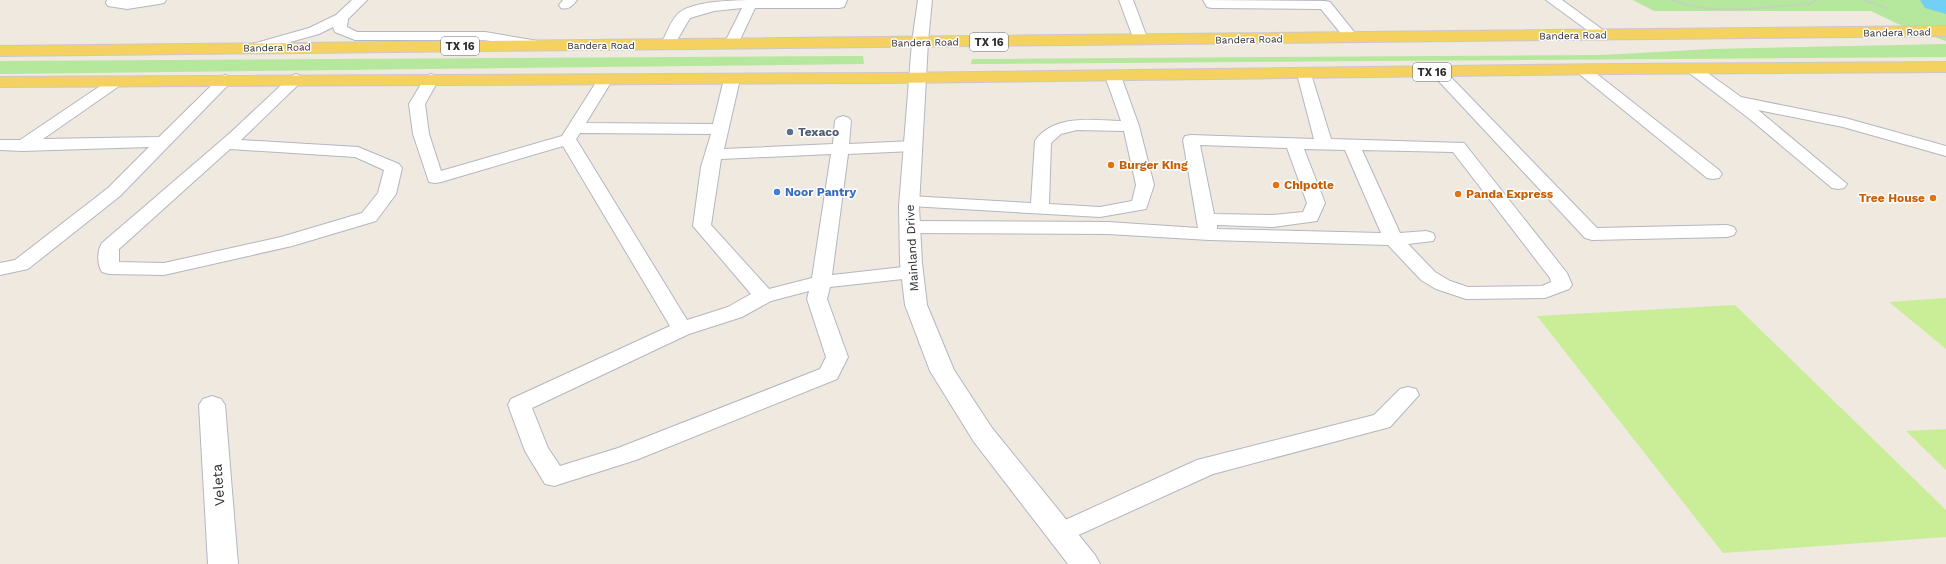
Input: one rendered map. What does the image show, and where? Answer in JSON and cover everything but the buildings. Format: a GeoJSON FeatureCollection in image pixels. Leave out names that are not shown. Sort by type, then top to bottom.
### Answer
{"type":"FeatureCollection","features":[{"type":"Feature","properties":{"kind":"main road","name":"Mainland Drive"},"geometry":{"type":"LineString","coordinates":[[925,0],[920,42],[909,226],[916,305],[942,372],[982,435],[1085,564]]}},
{"type":"Feature","properties":{"kind":"main road","name":"Bandera Road"},"geometry":{"type":"LineString","coordinates":[[0,51],[1946,31]]}},
{"type":"Feature","properties":{"kind":"main road","name":"TX 16"},"geometry":{"type":"LineString","coordinates":[[0,82],[296,79],[918,78],[1583,70],[1946,68]]}},
{"type":"Feature","properties":{"kind":"main road","name":"Veleta"},"geometry":{"type":"LineString","coordinates":[[212,405],[223,564]]}},
{"type":"Feature","properties":{"kind":"lane"},"geometry":{"type":"LineString","coordinates":[[114,0],[114,3],[127,5],[159,0]]}},
{"type":"Feature","properties":{"kind":"lane"},"geometry":{"type":"LineString","coordinates":[[254,48],[314,31],[341,18],[360,0]]}},
{"type":"Feature","properties":{"kind":"lane"},"geometry":{"type":"LineString","coordinates":[[668,44],[685,15],[697,9],[727,3],[839,4],[840,0]]}},
{"type":"Feature","properties":{"kind":"lane"},"geometry":{"type":"LineString","coordinates":[[1126,0],[1141,40]]}},
{"type":"Feature","properties":{"kind":"lane"},"geometry":{"type":"LineString","coordinates":[[1210,0],[1212,4],[1323,3],[1352,38]]}},
{"type":"Feature","properties":{"kind":"lane"},"geometry":{"type":"LineString","coordinates":[[1553,0],[1603,35]]}},
{"type":"Feature","properties":{"kind":"lane"},"geometry":{"type":"LineString","coordinates":[[731,44],[751,3]]}},
{"type":"Feature","properties":{"kind":"lane"},"geometry":{"type":"LineString","coordinates":[[341,18],[340,29],[354,36],[485,36],[538,45]]}},
{"type":"Feature","properties":{"kind":"lane"},"geometry":{"type":"LineString","coordinates":[[1693,69],[1838,184]]}},
{"type":"Feature","properties":{"kind":"lane"},"geometry":{"type":"LineString","coordinates":[[1583,70],[1713,174]]}},
{"type":"Feature","properties":{"kind":"lane"},"geometry":{"type":"LineString","coordinates":[[1438,72],[1592,234],[1727,231]]}},
{"type":"Feature","properties":{"kind":"lane"},"geometry":{"type":"LineString","coordinates":[[1304,74],[1324,144]]}},
{"type":"Feature","properties":{"kind":"lane"},"geometry":{"type":"LineString","coordinates":[[910,201],[1100,212],[1140,205],[1145,185],[1131,126],[1113,76]]}},
{"type":"Feature","properties":{"kind":"lane"},"geometry":{"type":"LineString","coordinates":[[226,144],[358,152],[393,168],[387,194],[369,217],[285,242],[164,269],[109,268],[109,247],[226,144],[296,79]]}},
{"type":"Feature","properties":{"kind":"lane"},"geometry":{"type":"LineString","coordinates":[[431,79],[417,104],[421,134],[435,178],[571,133],[719,129]]}},
{"type":"Feature","properties":{"kind":"lane"},"geometry":{"type":"LineString","coordinates":[[571,133],[605,79]]}},
{"type":"Feature","properties":{"kind":"lane"},"geometry":{"type":"LineString","coordinates":[[732,79],[710,167],[702,226],[764,296]]}},
{"type":"Feature","properties":{"kind":"lane"},"geometry":{"type":"LineString","coordinates":[[0,269],[21,265],[114,192],[225,80]]}},
{"type":"Feature","properties":{"kind":"lane"},"geometry":{"type":"LineString","coordinates":[[22,146],[117,81]]}},
{"type":"Feature","properties":{"kind":"lane"},"geometry":{"type":"LineString","coordinates":[[1735,101],[1845,123],[1946,151]]}},
{"type":"Feature","properties":{"kind":"lane"},"geometry":{"type":"LineString","coordinates":[[843,121],[841,150],[829,219],[822,282],[817,299],[837,357],[829,374],[627,454],[554,477],[537,451],[519,405],[682,329],[735,312],[764,296],[822,282],[912,272]]}},
{"type":"Feature","properties":{"kind":"lane"},"geometry":{"type":"LineString","coordinates":[[1040,208],[1043,141],[1055,131],[1076,125],[1131,126]]}},
{"type":"Feature","properties":{"kind":"lane"},"geometry":{"type":"LineString","coordinates":[[571,133],[598,190],[682,329]]}},
{"type":"Feature","properties":{"kind":"lane"},"geometry":{"type":"LineString","coordinates":[[1207,227],[1191,140],[1294,144],[1352,144],[1458,147],[1560,277],[1562,286],[1545,292],[1466,293],[1443,285],[1428,276],[1393,239],[1352,144]]}},
{"type":"Feature","properties":{"kind":"lane"},"geometry":{"type":"LineString","coordinates":[[0,145],[22,146],[163,142]]}},
{"type":"Feature","properties":{"kind":"lane"},"geometry":{"type":"LineString","coordinates":[[1207,227],[1310,217],[1316,203],[1294,144]]}},
{"type":"Feature","properties":{"kind":"lane"},"geometry":{"type":"LineString","coordinates":[[714,154],[913,146]]}},
{"type":"Feature","properties":{"kind":"lane"},"geometry":{"type":"LineString","coordinates":[[909,226],[1108,228],[1207,227],[1393,239],[1426,237]]}},
{"type":"Feature","properties":{"kind":"lane"},"geometry":{"type":"LineString","coordinates":[[1061,533],[1206,467],[1382,421],[1408,395]]}},
{"type":"Feature","properties":{"kind":"path"},"geometry":{"type":"LineString","coordinates":[[1673,0],[1683,5],[1719,8],[1810,4],[1816,0]]}},
{"type":"Feature","properties":{"kind":"green space"},"geometry":{"type":"Polygon","coordinates":[[[1633,0],[1946,0],[1946,41],[1898,24],[1871,11],[1654,11],[1633,0]]]}},
{"type":"Feature","properties":{"kind":"green space"},"geometry":{"type":"Polygon","coordinates":[[[1946,44],[1946,57],[971,64],[972,59],[1603,55],[1712,49],[1946,44]]]}},
{"type":"Feature","properties":{"kind":"green space"},"geometry":{"type":"Polygon","coordinates":[[[863,56],[864,64],[0,74],[0,61],[863,56]]]}},
{"type":"Feature","properties":{"kind":"green space"},"geometry":{"type":"Polygon","coordinates":[[[1946,298],[1946,349],[1889,302],[1946,298]]]}},
{"type":"Feature","properties":{"kind":"green space"},"geometry":{"type":"Polygon","coordinates":[[[1735,305],[1946,510],[1946,537],[1723,553],[1537,316],[1735,305]]]}},
{"type":"Feature","properties":{"kind":"green space"},"geometry":{"type":"Polygon","coordinates":[[[1946,429],[1946,470],[1906,431],[1946,429]]]}},
{"type":"Feature","properties":{"kind":"waterway"},"geometry":{"type":"LineString","coordinates":[[1939,0],[1946,2]]}},
{"type":"Feature","properties":{"kind":"place","name":"Texaco"},"geometry":{"type":"Point","coordinates":[790,132]}},
{"type":"Feature","properties":{"kind":"place","name":"Burger King"},"geometry":{"type":"Point","coordinates":[1111,165]}},
{"type":"Feature","properties":{"kind":"place","name":"Chipotle"},"geometry":{"type":"Point","coordinates":[1276,185]}},
{"type":"Feature","properties":{"kind":"place","name":"Noor Pantry"},"geometry":{"type":"Point","coordinates":[777,192]}},
{"type":"Feature","properties":{"kind":"place","name":"Panda Express"},"geometry":{"type":"Point","coordinates":[1458,194]}},
{"type":"Feature","properties":{"kind":"place","name":"Tree House"},"geometry":{"type":"Point","coordinates":[1933,198]}}]}
